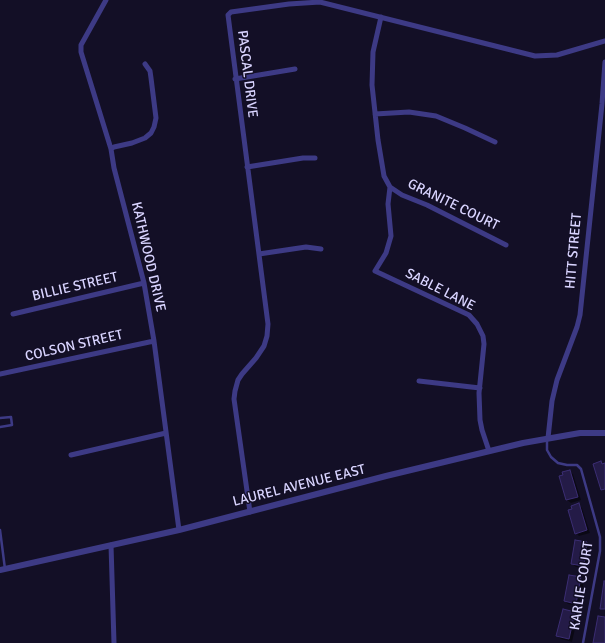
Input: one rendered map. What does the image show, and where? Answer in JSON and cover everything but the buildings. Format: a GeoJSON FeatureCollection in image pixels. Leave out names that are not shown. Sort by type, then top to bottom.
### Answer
{"type":"FeatureCollection","features":[{"type":"Feature","properties":{"kind":"street","name":"KATHWOOD DRIVE"},"geometry":{"type":"LineString","coordinates":[[106,0],[81,45],[81,52],[111,149],[114,168],[144,283],[154,341],[179,530]]}},
{"type":"Feature","properties":{"kind":"street","name":"PASCAL DRIVE"},"geometry":{"type":"LineString","coordinates":[[250,512],[234,399],[238,380],[261,350],[268,331],[268,316],[235,79],[228,15],[231,12],[289,4],[320,2],[535,56],[557,55],[605,41]]}},
{"type":"Feature","properties":{"kind":"street"},"geometry":{"type":"LineString","coordinates":[[381,17],[373,52],[372,85],[383,171],[390,187]]}},
{"type":"Feature","properties":{"kind":"street","name":"HITT STREET"},"geometry":{"type":"LineString","coordinates":[[548,438],[552,401],[557,380],[580,315],[605,62]]}},
{"type":"Feature","properties":{"kind":"street"},"geometry":{"type":"LineString","coordinates":[[111,149],[145,138],[151,133],[154,127],[156,118],[150,70],[145,64]]}},
{"type":"Feature","properties":{"kind":"street"},"geometry":{"type":"LineString","coordinates":[[235,79],[295,69]]}},
{"type":"Feature","properties":{"kind":"street"},"geometry":{"type":"LineString","coordinates":[[375,114],[409,112],[436,116],[496,142]]}},
{"type":"Feature","properties":{"kind":"street"},"geometry":{"type":"LineString","coordinates":[[247,167],[303,158],[315,158]]}},
{"type":"Feature","properties":{"kind":"street","name":"GRANITE COURT"},"geometry":{"type":"LineString","coordinates":[[390,187],[402,195],[428,205],[506,244]]}},
{"type":"Feature","properties":{"kind":"street","name":"SABLE LANE"},"geometry":{"type":"LineString","coordinates":[[390,187],[388,204],[390,236],[386,253],[375,271],[469,316],[477,324],[483,336],[484,344],[480,388],[480,420],[489,451]]}},
{"type":"Feature","properties":{"kind":"street"},"geometry":{"type":"LineString","coordinates":[[259,254],[306,247],[321,249]]}},
{"type":"Feature","properties":{"kind":"street","name":"BILLIE STREET"},"geometry":{"type":"LineString","coordinates":[[13,314],[144,283]]}},
{"type":"Feature","properties":{"kind":"street","name":"COLSON STREET"},"geometry":{"type":"LineString","coordinates":[[0,374],[154,341]]}},
{"type":"Feature","properties":{"kind":"street"},"geometry":{"type":"LineString","coordinates":[[419,381],[480,388]]}},
{"type":"Feature","properties":{"kind":"street"},"geometry":{"type":"LineString","coordinates":[[70,455],[166,433]]}},
{"type":"Feature","properties":{"kind":"street","name":"LAUREL AVENUE EAST"},"geometry":{"type":"LineString","coordinates":[[2,570],[179,530],[386,476],[489,451],[548,438],[580,433],[605,433]]}},
{"type":"Feature","properties":{"kind":"street"},"geometry":{"type":"LineString","coordinates":[[111,545],[114,643]]}},
{"type":"Feature","properties":{"kind":"lane"},"geometry":{"type":"LineString","coordinates":[[0,418],[11,417],[12,425],[0,427]]}},
{"type":"Feature","properties":{"kind":"lane","name":"KARLIE COURT"},"geometry":{"type":"LineString","coordinates":[[548,438],[547,450],[551,457],[558,463],[577,466],[581,469],[600,536],[600,551],[583,643]]}},
{"type":"Feature","properties":{"kind":"lane"},"geometry":{"type":"LineString","coordinates":[[0,530],[2,570]]}}]}
